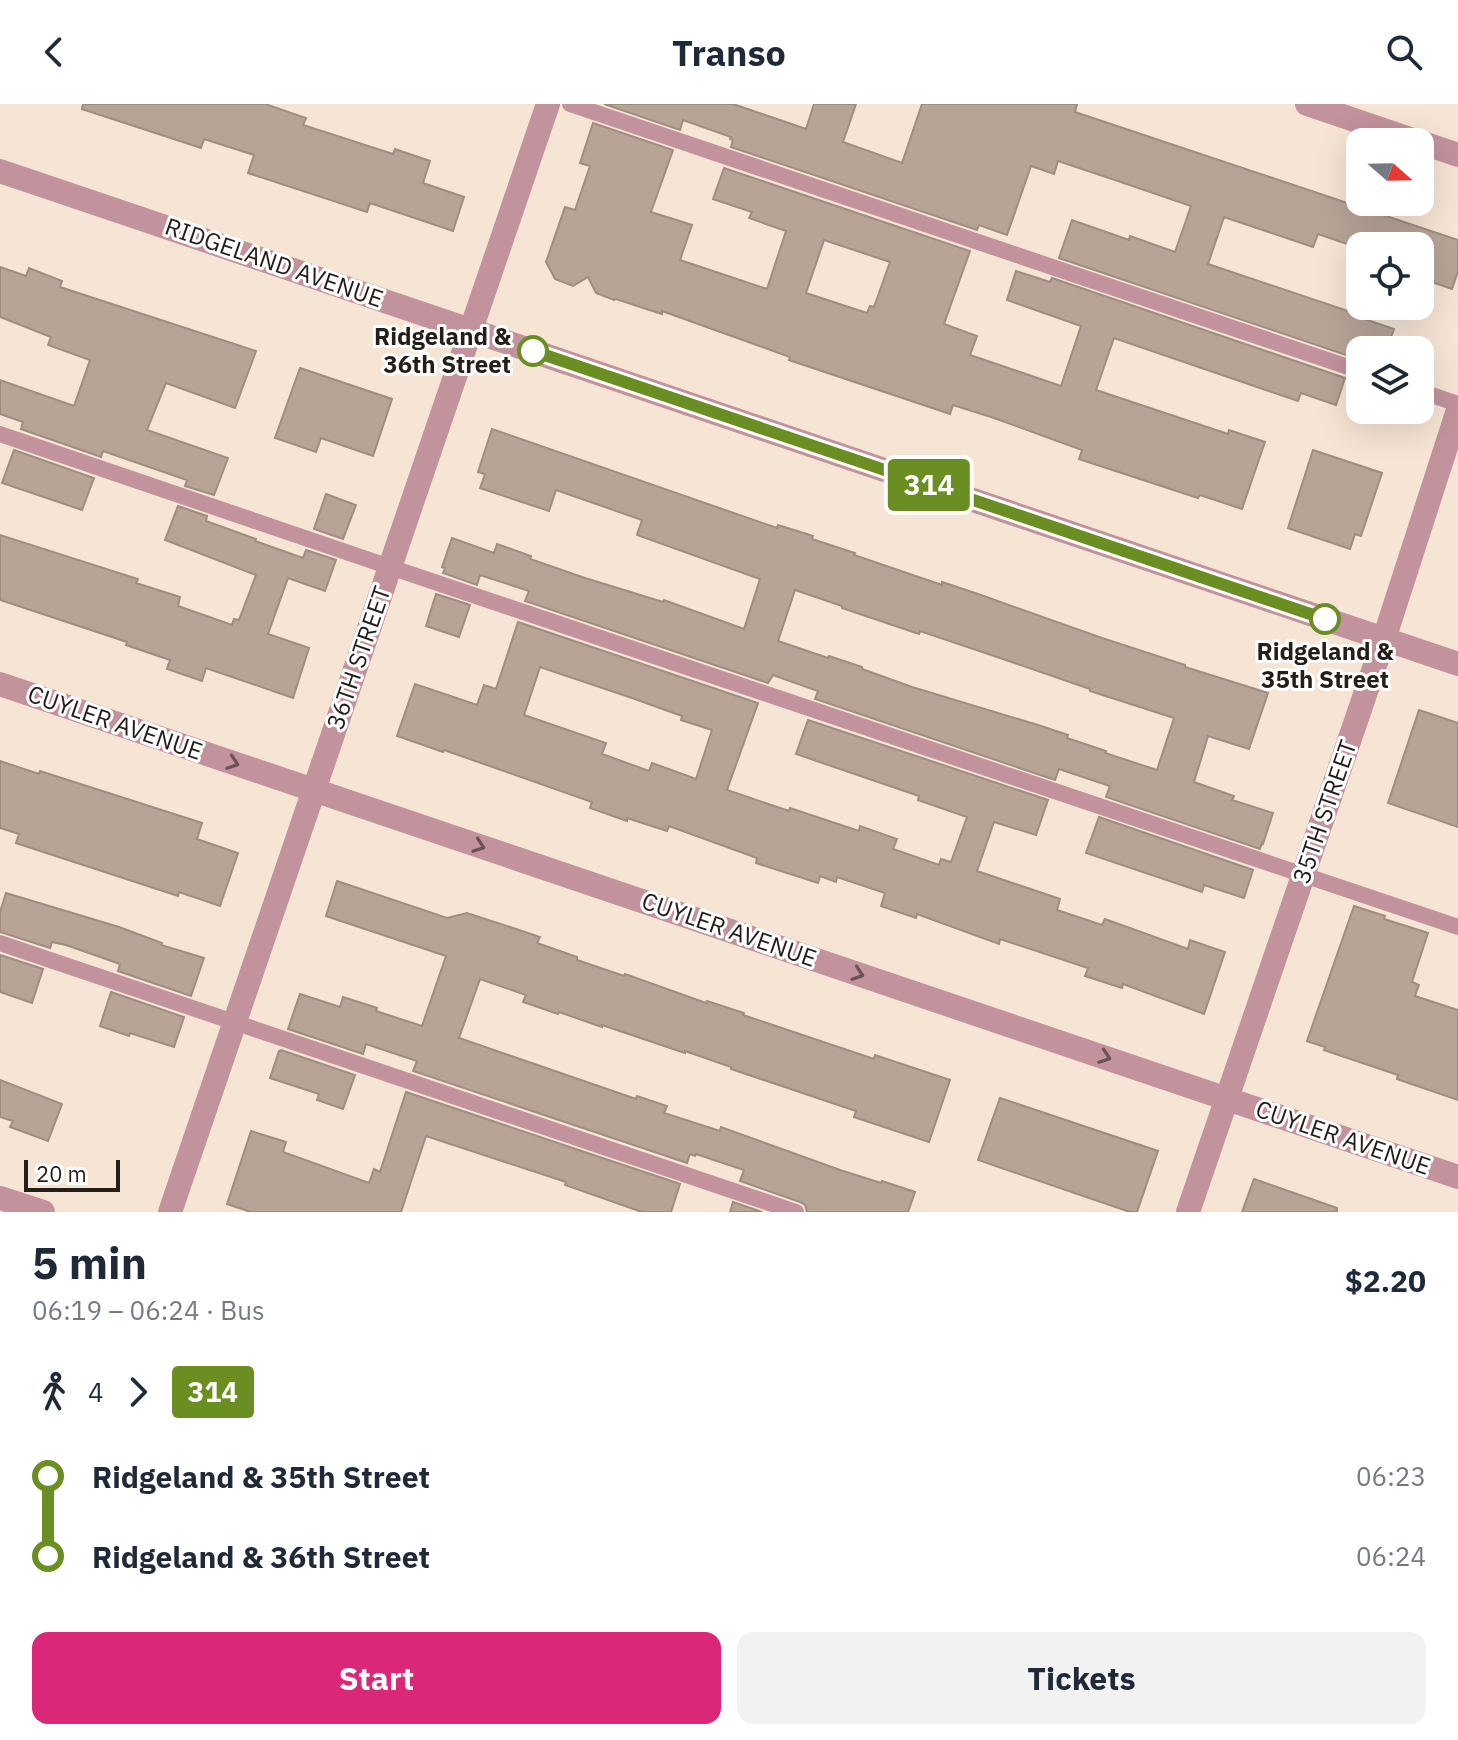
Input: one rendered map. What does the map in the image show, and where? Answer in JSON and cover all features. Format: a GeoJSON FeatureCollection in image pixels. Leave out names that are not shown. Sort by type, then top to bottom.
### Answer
{"type":"FeatureCollection","features":[{"type":"Feature","properties":{"kind":"street","name":"36TH STREET"},"geometry":{"type":"LineString","coordinates":[[170,1212],[548,104]]}},
{"type":"Feature","properties":{"kind":"street"},"geometry":{"type":"LineString","coordinates":[[1307,104],[1378,128]]}},
{"type":"Feature","properties":{"kind":"street"},"geometry":{"type":"LineString","coordinates":[[1434,147],[1458,155]]}},
{"type":"Feature","properties":{"kind":"street","name":"RIDGELAND AVENUE"},"geometry":{"type":"LineString","coordinates":[[0,171],[1458,664]]}},
{"type":"Feature","properties":{"kind":"street","name":"35TH STREET"},"geometry":{"type":"LineString","coordinates":[[1188,1212],[1384,639],[1458,410]]}},
{"type":"Feature","properties":{"kind":"street","name":"CUYLER AVENUE"},"geometry":{"type":"LineString","coordinates":[[0,684],[1458,1177]]}},
{"type":"Feature","properties":{"kind":"street"},"geometry":{"type":"LineString","coordinates":[[0,1198],[43,1212]]}},
{"type":"Feature","properties":{"kind":"lane"},"geometry":{"type":"LineString","coordinates":[[570,104],[1346,366]]}},
{"type":"Feature","properties":{"kind":"lane"},"geometry":{"type":"LineString","coordinates":[[1434,396],[1458,404]]}},
{"type":"Feature","properties":{"kind":"lane"},"geometry":{"type":"LineString","coordinates":[[0,434],[1458,927]]}},
{"type":"Feature","properties":{"kind":"lane"},"geometry":{"type":"LineString","coordinates":[[0,943],[796,1212]]}},
{"type":"Feature","properties":{"kind":"building"},"geometry":{"type":"Polygon","coordinates":[[[83,104],[265,104],[306,118],[303,125],[393,154],[395,149],[430,161],[423,183],[464,197],[453,231],[370,203],[367,212],[248,173],[254,155],[204,139],[201,148],[82,109],[83,104]]]}},
{"type":"Feature","properties":{"kind":"building"},"geometry":{"type":"Polygon","coordinates":[[[604,104],[733,104],[806,129],[814,104],[856,104],[843,142],[902,163],[922,104],[1077,104],[1075,112],[1346,203],[1346,216],[1386,216],[1458,240],[1458,271],[1452,289],[1434,283],[1434,232],[1346,232],[1346,244],[1318,234],[1313,247],[1224,217],[1208,264],[1346,310],[1346,320],[1368,320],[1394,329],[1391,336],[1346,336],[1346,355],[1059,258],[1072,220],[1175,252],[1191,206],[1118,181],[1058,161],[1054,174],[1031,166],[1007,235],[979,225],[977,230],[731,147],[731,137],[683,120],[680,130],[604,104]]]}},
{"type":"Feature","properties":{"kind":"building"},"geometry":{"type":"Polygon","coordinates":[[[593,123],[673,150],[651,212],[692,225],[680,260],[767,289],[786,231],[749,218],[752,212],[713,199],[724,168],[970,251],[944,324],[977,336],[970,355],[1061,386],[1081,326],[1007,300],[1016,271],[1050,282],[1052,278],[1345,378],[1336,405],[1301,393],[1298,401],[1114,338],[1096,390],[1228,434],[1229,430],[1265,442],[1242,509],[1200,495],[1198,498],[1079,459],[1082,450],[994,418],[953,405],[950,414],[789,360],[790,357],[662,311],[662,314],[614,300],[596,293],[588,277],[573,286],[555,279],[546,262],[565,207],[575,210],[590,166],[580,163],[593,123]],[[824,240],[806,293],[867,313],[870,306],[874,307],[890,262],[824,240]]]}},
{"type":"Feature","properties":{"kind":"building"},"geometry":{"type":"Polygon","coordinates":[[[0,267],[26,276],[29,268],[62,281],[60,287],[256,351],[235,408],[166,383],[147,430],[228,458],[214,495],[185,486],[187,480],[103,451],[101,457],[21,429],[23,422],[0,414],[0,380],[74,406],[90,360],[48,345],[51,337],[0,317],[0,267]]]}},
{"type":"Feature","properties":{"kind":"building"},"geometry":{"type":"Polygon","coordinates":[[[300,368],[392,399],[373,456],[321,438],[316,452],[275,438],[300,368]]]}},
{"type":"Feature","properties":{"kind":"building"},"geometry":{"type":"Polygon","coordinates":[[[492,429],[777,528],[778,525],[813,536],[812,539],[854,555],[942,585],[942,582],[1268,693],[1249,749],[1208,736],[1194,782],[1234,796],[1232,800],[1273,813],[1263,844],[1260,849],[1106,797],[1110,786],[1059,769],[1055,780],[815,699],[818,691],[773,675],[768,683],[525,601],[529,591],[480,575],[477,585],[443,573],[445,568],[442,567],[452,538],[494,553],[497,544],[585,578],[664,600],[744,629],[760,579],[637,535],[642,520],[556,490],[549,511],[480,488],[485,474],[478,472],[492,429]],[[795,590],[778,641],[862,667],[912,687],[1068,735],[1067,738],[1105,753],[1157,770],[1174,718],[795,590]]]}},
{"type":"Feature","properties":{"kind":"building"},"geometry":{"type":"Polygon","coordinates":[[[14,450],[94,478],[82,510],[2,483],[14,450]]]}},
{"type":"Feature","properties":{"kind":"building"},"geometry":{"type":"Polygon","coordinates":[[[1313,450],[1382,473],[1361,536],[1355,534],[1350,549],[1288,528],[1313,450]]]}},
{"type":"Feature","properties":{"kind":"building"},"geometry":{"type":"Polygon","coordinates":[[[326,494],[356,505],[343,539],[314,529],[326,494]]]}},
{"type":"Feature","properties":{"kind":"building"},"geometry":{"type":"Polygon","coordinates":[[[178,506],[207,516],[206,521],[303,558],[306,550],[336,560],[325,591],[288,578],[268,634],[309,648],[293,698],[206,668],[202,681],[167,669],[170,660],[126,645],[127,642],[0,600],[0,535],[138,579],[136,583],[180,597],[178,606],[232,625],[234,619],[239,620],[256,575],[165,540],[178,506]]]}},
{"type":"Feature","properties":{"kind":"building"},"geometry":{"type":"Polygon","coordinates":[[[436,594],[470,605],[459,637],[426,626],[436,594]]]}},
{"type":"Feature","properties":{"kind":"building"},"geometry":{"type":"Polygon","coordinates":[[[518,622],[758,703],[727,790],[789,811],[790,808],[859,831],[860,826],[897,839],[893,849],[939,865],[941,859],[951,862],[967,817],[918,800],[919,796],[796,754],[808,720],[1048,800],[1036,835],[994,822],[977,871],[1060,899],[1057,910],[1102,925],[1105,919],[1188,949],[1190,940],[1225,952],[1204,1014],[1123,984],[1122,988],[1085,976],[1088,968],[1000,939],[999,944],[917,914],[916,918],[881,906],[885,893],[837,877],[836,882],[820,876],[818,883],[756,863],[757,858],[669,826],[667,831],[627,818],[627,821],[590,808],[592,802],[397,736],[415,684],[477,705],[484,685],[496,689],[518,622]],[[540,667],[524,715],[606,743],[602,754],[649,771],[652,763],[696,779],[712,730],[632,698],[540,667]]]}},
{"type":"Feature","properties":{"kind":"building"},"geometry":{"type":"Polygon","coordinates":[[[1419,710],[1458,723],[1458,827],[1388,803],[1419,710]]]}},
{"type":"Feature","properties":{"kind":"building"},"geometry":{"type":"Polygon","coordinates":[[[0,761],[202,823],[197,839],[238,853],[220,906],[179,892],[178,896],[16,843],[19,834],[0,828],[0,761]]]}},
{"type":"Feature","properties":{"kind":"building"},"geometry":{"type":"Polygon","coordinates":[[[1099,817],[1253,870],[1244,898],[1204,885],[1202,892],[1086,853],[1099,817]]]}},
{"type":"Feature","properties":{"kind":"building"},"geometry":{"type":"Polygon","coordinates":[[[337,881],[447,918],[467,913],[540,937],[537,943],[577,957],[577,960],[744,1013],[874,1059],[875,1055],[950,1080],[929,1142],[854,1117],[856,1111],[685,1051],[523,1002],[526,995],[480,979],[459,1038],[636,1099],[637,1096],[667,1106],[664,1113],[720,1131],[721,1127],[840,1170],[915,1192],[908,1212],[807,1212],[800,1202],[740,1181],[744,1170],[696,1154],[690,1154],[687,1163],[413,1071],[417,1061],[366,1044],[363,1054],[288,1029],[300,994],[340,1007],[343,997],[422,1026],[446,956],[326,916],[337,881]]]}},
{"type":"Feature","properties":{"kind":"building"},"geometry":{"type":"Polygon","coordinates":[[[6,893],[119,927],[161,945],[204,958],[191,996],[118,971],[120,964],[66,945],[52,942],[50,948],[0,932],[0,912],[6,893]]]}},
{"type":"Feature","properties":{"kind":"building"},"geometry":{"type":"Polygon","coordinates":[[[1354,906],[1428,933],[1412,982],[1419,985],[1415,996],[1458,1010],[1458,1100],[1397,1079],[1398,1075],[1324,1050],[1325,1047],[1307,1041],[1354,906]]]}},
{"type":"Feature","properties":{"kind":"building"},"geometry":{"type":"Polygon","coordinates":[[[0,955],[43,969],[32,1003],[0,992],[0,955]]]}},
{"type":"Feature","properties":{"kind":"building"},"geometry":{"type":"Polygon","coordinates":[[[111,992],[184,1017],[174,1047],[100,1026],[111,992]]]}},
{"type":"Feature","properties":{"kind":"building"},"geometry":{"type":"Polygon","coordinates":[[[281,1050],[355,1075],[343,1109],[317,1100],[319,1094],[270,1078],[281,1050]]]}},
{"type":"Feature","properties":{"kind":"building"},"geometry":{"type":"Polygon","coordinates":[[[0,1080],[62,1104],[48,1141],[10,1127],[13,1121],[0,1117],[0,1080]]]}},
{"type":"Feature","properties":{"kind":"building"},"geometry":{"type":"Polygon","coordinates":[[[406,1092],[680,1184],[671,1212],[642,1212],[565,1185],[566,1182],[426,1136],[401,1212],[251,1212],[227,1204],[251,1131],[286,1142],[283,1152],[369,1183],[374,1169],[380,1172],[406,1092]]]}},
{"type":"Feature","properties":{"kind":"building"},"geometry":{"type":"Polygon","coordinates":[[[1000,1098],[1158,1151],[1137,1212],[978,1160],[1000,1098]]]}},
{"type":"Feature","properties":{"kind":"building"},"geometry":{"type":"Polygon","coordinates":[[[1254,1179],[1337,1208],[1337,1212],[1242,1212],[1254,1179]]]}},
{"type":"Feature","properties":{"kind":"building"},"geometry":{"type":"Polygon","coordinates":[[[733,1202],[762,1212],[730,1212],[733,1202]]]}},
{"type":"Feature","properties":{"kind":"bus line","name":"314"},"geometry":{"type":"LineString","coordinates":[[533,351],[1325,619]]}},
{"type":"Feature","properties":{"kind":"place","name":"Ridgeland & 36th Street"},"geometry":{"type":"Point","coordinates":[533,351]}},
{"type":"Feature","properties":{"kind":"place","name":"Ridgeland & 35th Street"},"geometry":{"type":"Point","coordinates":[1325,619]}}]}
